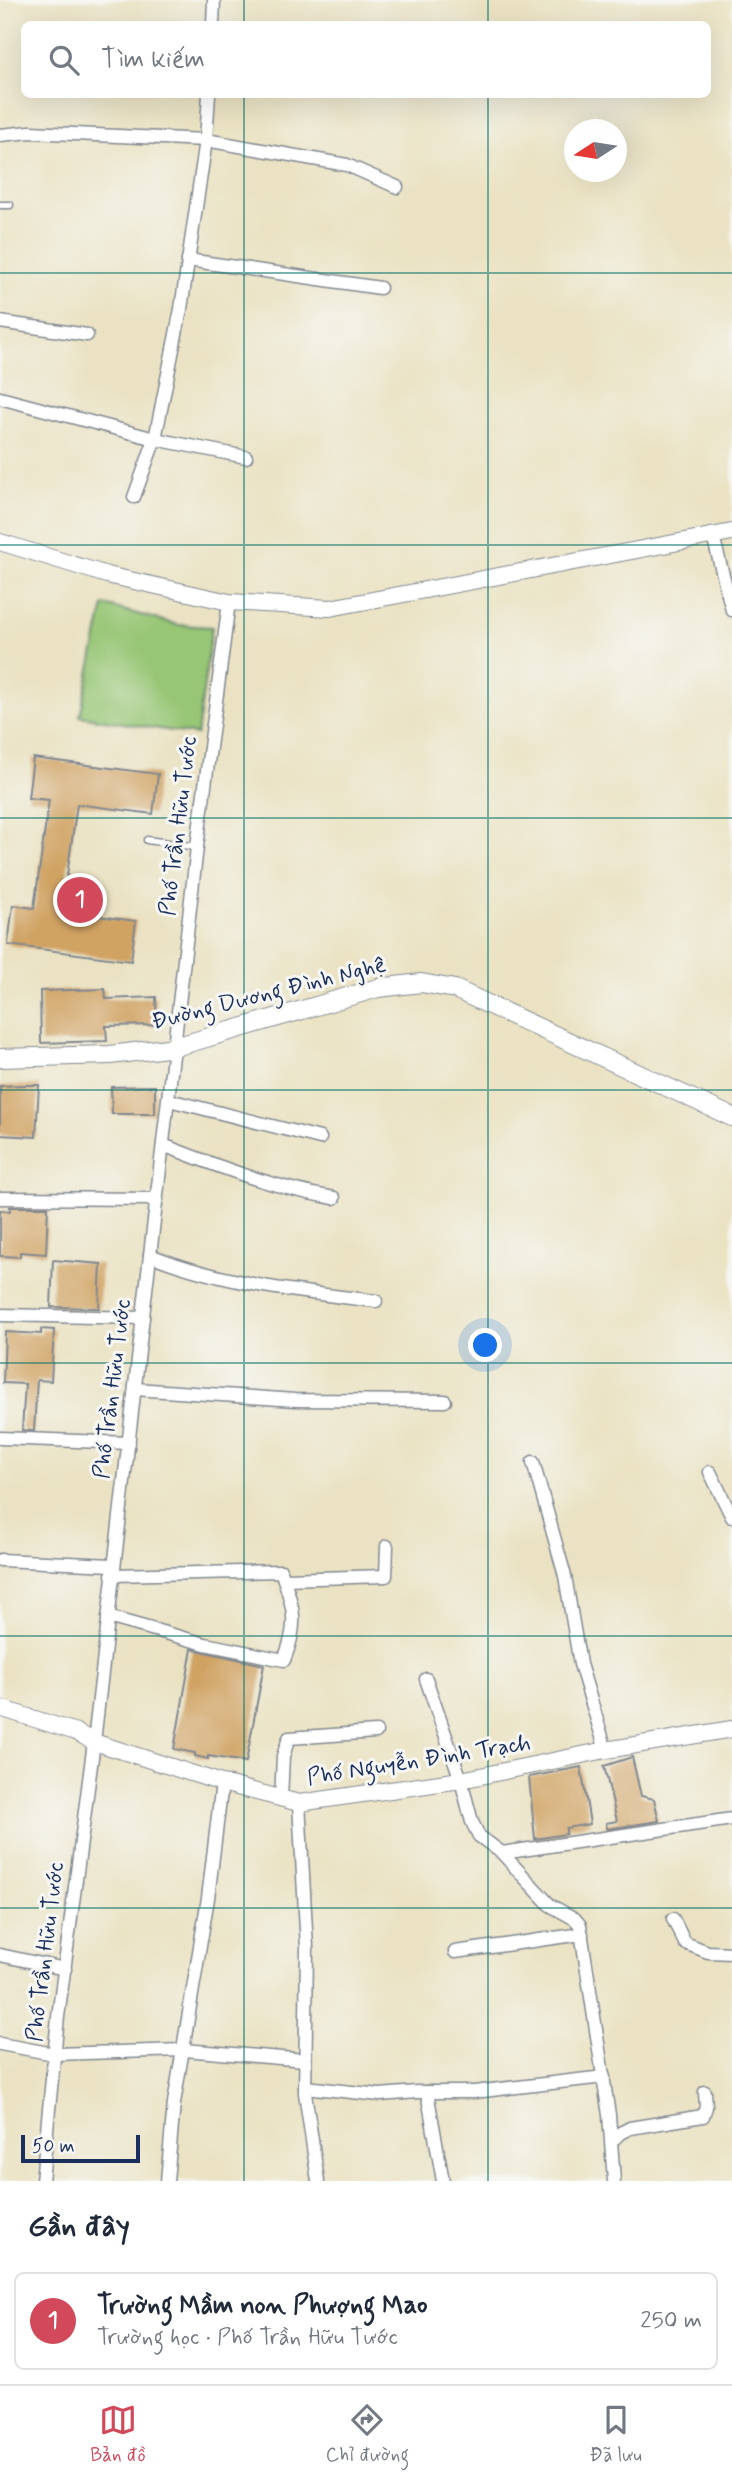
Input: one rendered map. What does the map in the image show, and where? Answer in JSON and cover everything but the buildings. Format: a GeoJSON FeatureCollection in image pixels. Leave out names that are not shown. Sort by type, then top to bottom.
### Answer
{"type":"FeatureCollection","features":[{"type":"Feature","properties":{"kind":"main road","name":"Đường Dương Đình Nghệ"},"geometry":{"type":"LineString","coordinates":[[0,1058],[110,1055],[175,1046],[378,988],[432,984],[455,989],[732,1117]]}},
{"type":"Feature","properties":{"kind":"street"},"geometry":{"type":"LineString","coordinates":[[213,21],[214,0]]}},
{"type":"Feature","properties":{"kind":"street"},"geometry":{"type":"LineString","coordinates":[[134,497],[155,439],[181,309],[206,140],[209,98]]}},
{"type":"Feature","properties":{"kind":"street"},"geometry":{"type":"LineString","coordinates":[[0,135],[30,132],[206,140],[347,165],[397,187]]}},
{"type":"Feature","properties":{"kind":"street"},"geometry":{"type":"LineString","coordinates":[[188,260],[380,288]]}},
{"type":"Feature","properties":{"kind":"street"},"geometry":{"type":"LineString","coordinates":[[0,322],[87,335]]}},
{"type":"Feature","properties":{"kind":"street"},"geometry":{"type":"LineString","coordinates":[[0,398],[155,439],[246,457]]}},
{"type":"Feature","properties":{"kind":"street"},"geometry":{"type":"LineString","coordinates":[[0,542],[107,575],[229,602],[326,608],[344,607],[732,532]]}},
{"type":"Feature","properties":{"kind":"street"},"geometry":{"type":"LineString","coordinates":[[713,536],[732,611]]}},
{"type":"Feature","properties":{"kind":"street","name":"Phố Trần Hữu Tước"},"geometry":{"type":"LineString","coordinates":[[42,2181],[54,2054],[94,1742],[197,847],[229,602]]}},
{"type":"Feature","properties":{"kind":"street"},"geometry":{"type":"LineString","coordinates":[[169,1100],[320,1138]]}},
{"type":"Feature","properties":{"kind":"street"},"geometry":{"type":"LineString","coordinates":[[163,1145],[291,1191],[334,1198]]}},
{"type":"Feature","properties":{"kind":"street"},"geometry":{"type":"LineString","coordinates":[[0,1198],[157,1199]]}},
{"type":"Feature","properties":{"kind":"street"},"geometry":{"type":"LineString","coordinates":[[150,1255],[225,1279],[283,1290],[376,1301]]}},
{"type":"Feature","properties":{"kind":"street"},"geometry":{"type":"LineString","coordinates":[[0,1315],[143,1318]]}},
{"type":"Feature","properties":{"kind":"street"},"geometry":{"type":"LineString","coordinates":[[135,1389],[295,1400],[445,1401]]}},
{"type":"Feature","properties":{"kind":"street"},"geometry":{"type":"LineString","coordinates":[[0,1438],[128,1443]]}},
{"type":"Feature","properties":{"kind":"street"},"geometry":{"type":"LineString","coordinates":[[533,1462],[565,1576],[580,1664],[606,1750]]}},
{"type":"Feature","properties":{"kind":"street"},"geometry":{"type":"LineString","coordinates":[[710,1472],[732,1517]]}},
{"type":"Feature","properties":{"kind":"street"},"geometry":{"type":"LineString","coordinates":[[284,1579],[386,1576],[387,1546]]}},
{"type":"Feature","properties":{"kind":"street"},"geometry":{"type":"LineString","coordinates":[[0,1560],[113,1570],[281,1571],[294,1611],[292,1639],[284,1660],[205,1644],[108,1617]]}},
{"type":"Feature","properties":{"kind":"street"},"geometry":{"type":"LineString","coordinates":[[426,1679],[461,1780],[472,1822],[479,1836],[502,1853],[550,1905],[578,1921],[604,2077],[614,2181]]}},
{"type":"Feature","properties":{"kind":"street","name":"Phố Nguyễn Đình Trạch"},"geometry":{"type":"LineString","coordinates":[[0,1708],[79,1733],[94,1742],[222,1783],[299,1803],[461,1780],[606,1750],[732,1729]]}},
{"type":"Feature","properties":{"kind":"street"},"geometry":{"type":"LineString","coordinates":[[281,1799],[282,1756],[289,1738],[376,1732]]}},
{"type":"Feature","properties":{"kind":"street"},"geometry":{"type":"LineString","coordinates":[[167,2181],[174,2103],[208,1898],[222,1783]]}},
{"type":"Feature","properties":{"kind":"street"},"geometry":{"type":"LineString","coordinates":[[299,1803],[307,1948],[305,2087],[318,2181]]}},
{"type":"Feature","properties":{"kind":"street"},"geometry":{"type":"LineString","coordinates":[[502,1853],[732,1819]]}},
{"type":"Feature","properties":{"kind":"street"},"geometry":{"type":"LineString","coordinates":[[673,1919],[685,1943],[708,1952],[732,1953]]}},
{"type":"Feature","properties":{"kind":"street"},"geometry":{"type":"LineString","coordinates":[[455,1952],[582,1934]]}},
{"type":"Feature","properties":{"kind":"street"},"geometry":{"type":"LineString","coordinates":[[0,1955],[65,1969]]}},
{"type":"Feature","properties":{"kind":"street"},"geometry":{"type":"LineString","coordinates":[[0,2043],[54,2054],[184,2050],[305,2060]]}},
{"type":"Feature","properties":{"kind":"street"},"geometry":{"type":"LineString","coordinates":[[305,2087],[380,2095],[474,2092],[604,2077]]}},
{"type":"Feature","properties":{"kind":"street"},"geometry":{"type":"LineString","coordinates":[[427,2092],[443,2181]]}},
{"type":"Feature","properties":{"kind":"street"},"geometry":{"type":"LineString","coordinates":[[612,2141],[630,2128],[703,2116],[706,2107],[705,2092]]}},
{"type":"Feature","properties":{"kind":"lane"},"geometry":{"type":"LineString","coordinates":[[0,205],[10,205]]}},
{"type":"Feature","properties":{"kind":"lane"},"geometry":{"type":"LineString","coordinates":[[147,840],[197,847]]}},
{"type":"Feature","properties":{"kind":"green space"},"geometry":{"type":"Polygon","coordinates":[[[104,605],[178,625],[212,627],[197,735],[80,716],[104,605]]]}},
{"type":"Feature","properties":{"kind":"place","name":"Trường Mầm non Phượng Mao"},"geometry":{"type":"Point","coordinates":[80,900]}}]}
